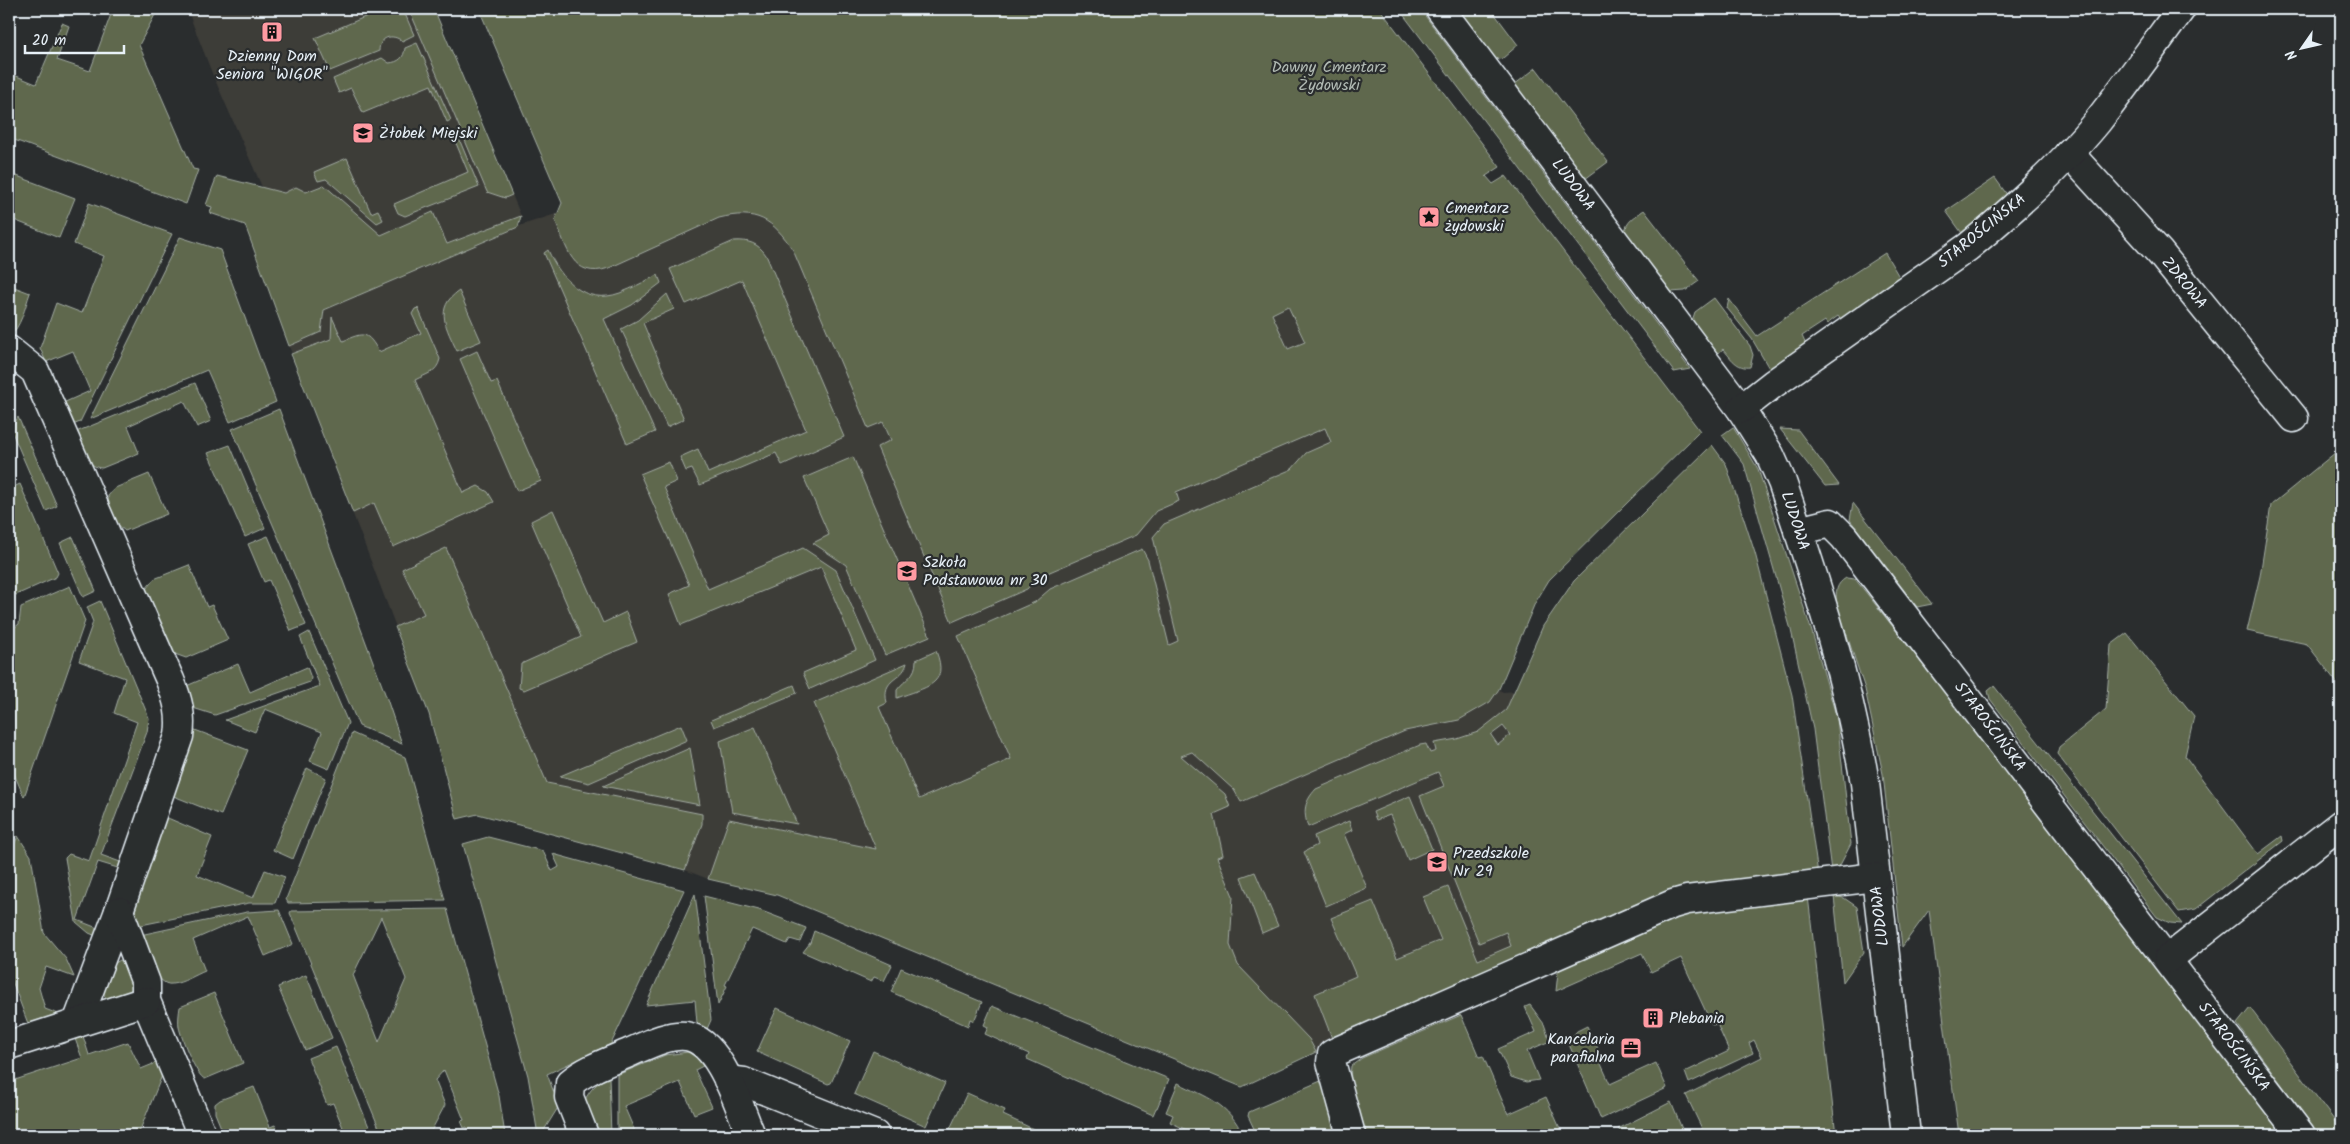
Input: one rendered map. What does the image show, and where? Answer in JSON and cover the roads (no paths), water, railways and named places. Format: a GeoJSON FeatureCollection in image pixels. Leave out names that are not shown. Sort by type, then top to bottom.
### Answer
{"type":"FeatureCollection","features":[{"type":"Feature","properties":{"kind":"street","name":"LUDOWA"},"geometry":{"type":"LineString","coordinates":[[1440,9],[1741,409],[1770,455],[1798,530],[1840,667],[1854,723],[1864,782],[1906,1135]]}},
{"type":"Feature","properties":{"kind":"street","name":"STAROŚCIŃSKA"},"geometry":{"type":"LineString","coordinates":[[1741,409],[1968,247],[1998,222],[2070,153],[2116,98],[2181,9]]}},
{"type":"Feature","properties":{"kind":"street","name":"ZDROWA"},"geometry":{"type":"LineString","coordinates":[[2070,153],[2160,253],[2294,418]]}},
{"type":"Feature","properties":{"kind":"street"},"geometry":{"type":"LineString","coordinates":[[9,350],[34,371],[178,701],[182,720],[179,736],[119,911],[77,1023]]}},
{"type":"Feature","properties":{"kind":"street","name":"STAROŚCIŃSKA"},"geometry":{"type":"LineString","coordinates":[[1798,530],[1830,523],[1844,538],[2301,1135]]}},
{"type":"Feature","properties":{"kind":"street"},"geometry":{"type":"LineString","coordinates":[[2168,959],[2341,824]]}},
{"type":"Feature","properties":{"kind":"street"},"geometry":{"type":"LineString","coordinates":[[1351,1135],[1331,1062],[1332,1054],[1340,1050],[1673,904],[1687,900],[1875,877]]}},
{"type":"Feature","properties":{"kind":"street"},"geometry":{"type":"LineString","coordinates":[[119,911],[146,983],[146,1001],[202,1135]]}},
{"type":"Feature","properties":{"kind":"street"},"geometry":{"type":"LineString","coordinates":[[9,1045],[146,1001]]}},
{"type":"Feature","properties":{"kind":"street"},"geometry":{"type":"LineString","coordinates":[[584,1135],[568,1097],[570,1083],[580,1074],[651,1043],[686,1036],[700,1042],[717,1056],[751,1135]]}},
{"type":"Feature","properties":{"kind":"street"},"geometry":{"type":"LineString","coordinates":[[728,1080],[744,1082],[875,1135]]}},
{"type":"Feature","properties":{"kind":"place","name":"Dzienny Dom Seniora \"WIGOR\""},"geometry":{"type":"Point","coordinates":[272,32]}},
{"type":"Feature","properties":{"kind":"place","name":"Żłobek Miejski"},"geometry":{"type":"Point","coordinates":[363,133]}},
{"type":"Feature","properties":{"kind":"place","name":"Cmentarz żydowski"},"geometry":{"type":"Point","coordinates":[1429,217]}},
{"type":"Feature","properties":{"kind":"place","name":"Szkoła Podstawowa nr 30"},"geometry":{"type":"Point","coordinates":[907,571]}},
{"type":"Feature","properties":{"kind":"place","name":"Przedszkole Nr 29"},"geometry":{"type":"Point","coordinates":[1437,862]}},
{"type":"Feature","properties":{"kind":"place","name":"Plebania"},"geometry":{"type":"Point","coordinates":[1653,1018]}},
{"type":"Feature","properties":{"kind":"place","name":"Kancelaria parafialna"},"geometry":{"type":"Point","coordinates":[1631,1048]}},
{"type":"Feature","properties":{"kind":"park label","name":"Dawny Cmentarz Żydowski"},"geometry":{"type":"Point","coordinates":[1329,76]}}]}
